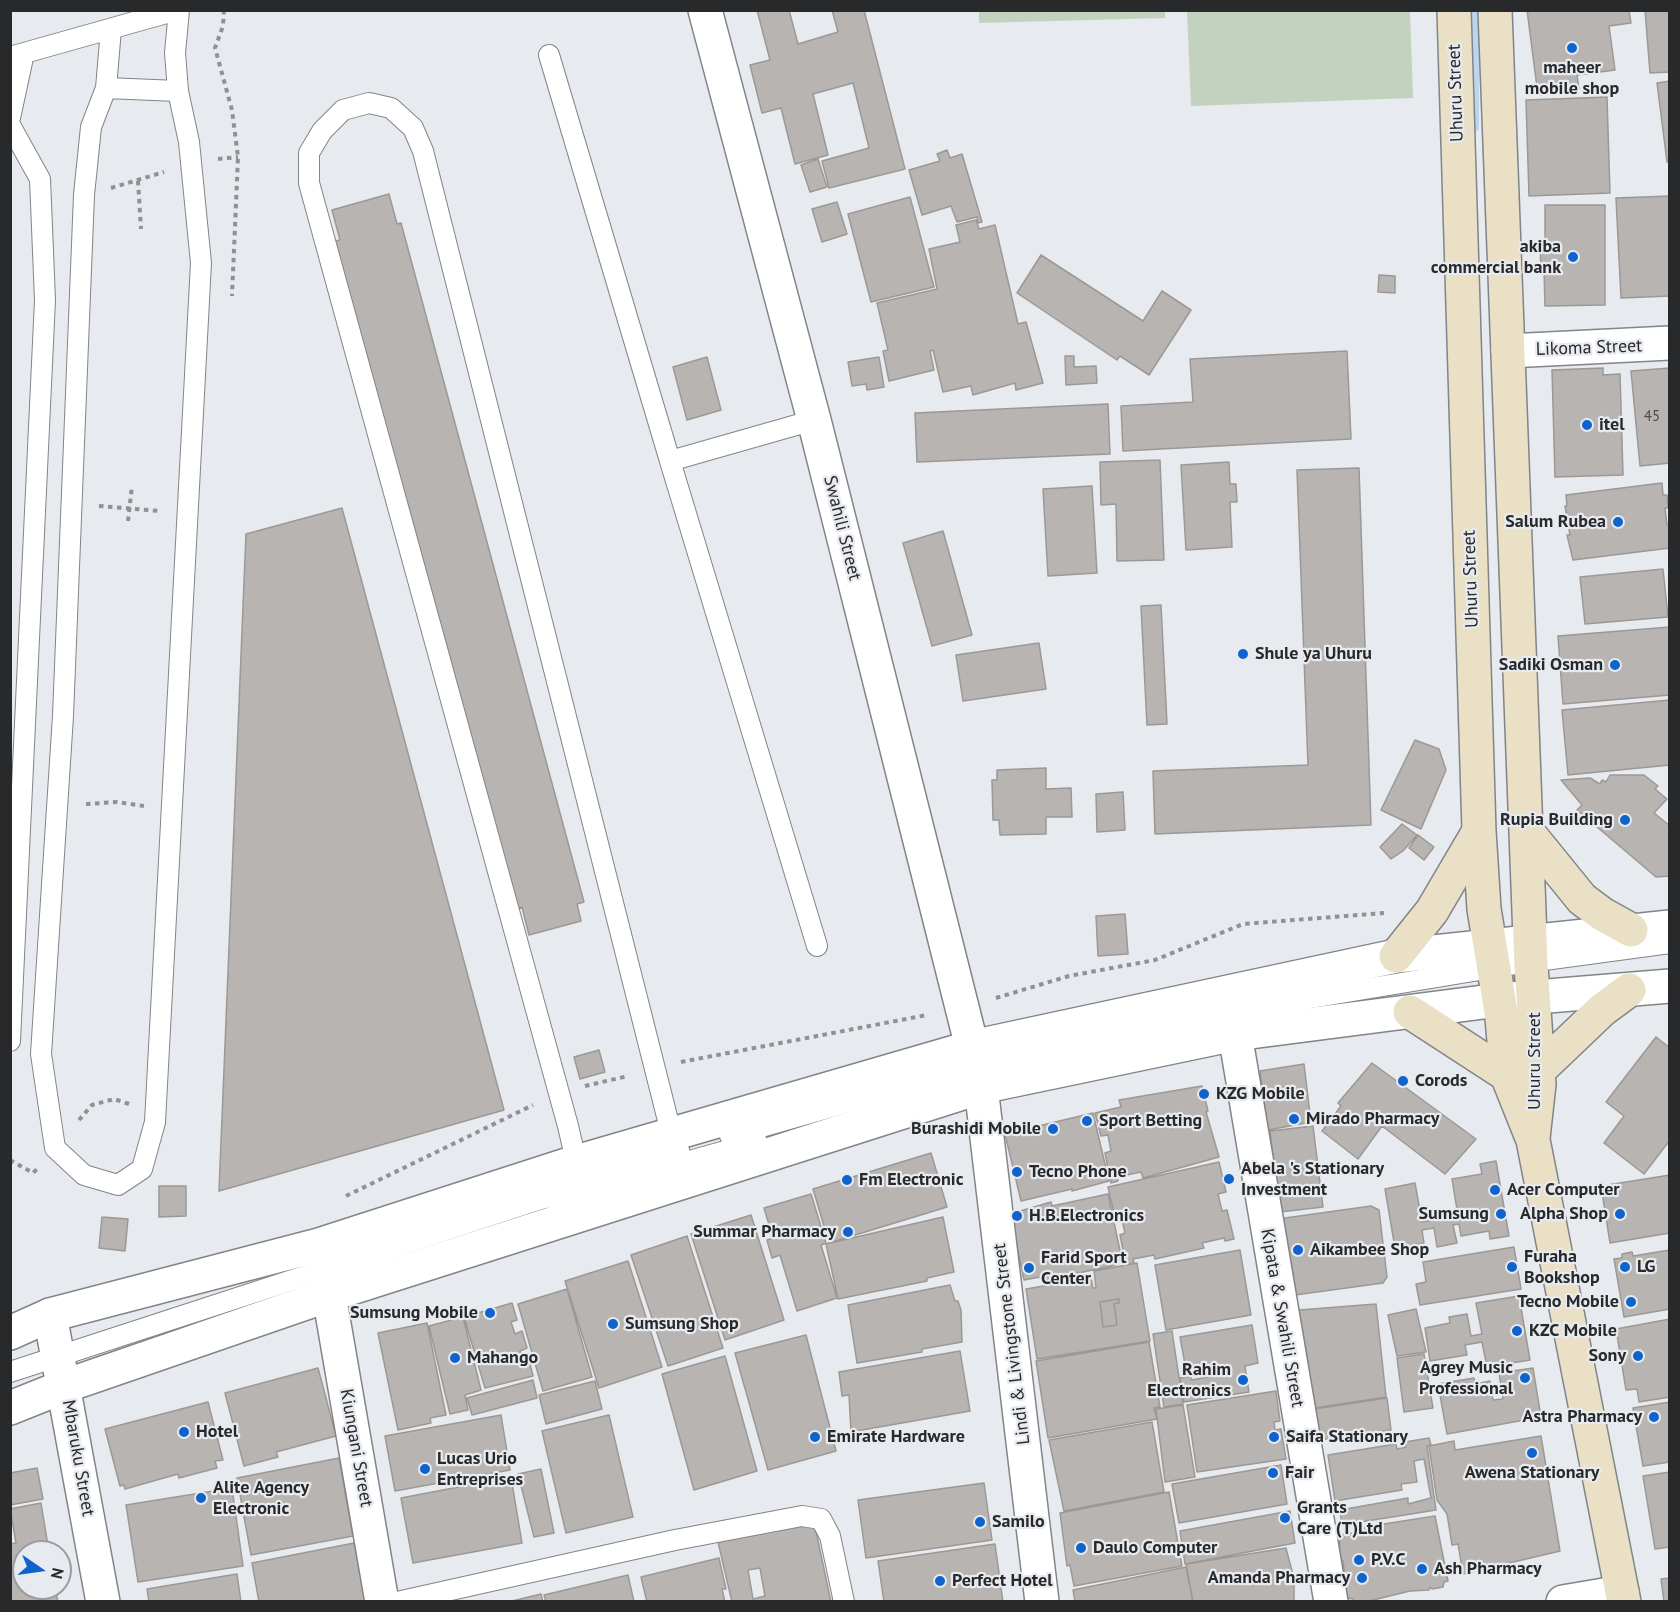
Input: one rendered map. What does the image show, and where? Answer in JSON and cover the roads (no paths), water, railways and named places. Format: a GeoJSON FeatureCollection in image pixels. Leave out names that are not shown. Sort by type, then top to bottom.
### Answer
{"type":"FeatureCollection","features":[{"type":"Feature","properties":{"kind":"main road","name":"Uhuru Street"},"geometry":{"type":"LineString","coordinates":[[1454,10],[1479,831],[1484,909],[1495,977],[1523,1073],[1533,1140],[1623,1597]]}},
{"type":"Feature","properties":{"kind":"main road","name":"Uhuru Street"},"geometry":{"type":"LineString","coordinates":[[1495,10],[1532,972],[1523,1073]]}},
{"type":"Feature","properties":{"kind":"main road"},"geometry":{"type":"LineString","coordinates":[[1526,830],[1582,899],[1602,914],[1631,930]]}},
{"type":"Feature","properties":{"kind":"main road"},"geometry":{"type":"LineString","coordinates":[[1396,956],[1432,911],[1479,831]]}},
{"type":"Feature","properties":{"kind":"main road"},"geometry":{"type":"LineString","coordinates":[[1410,1012],[1523,1073],[1629,990]]}},
{"type":"Feature","properties":{"kind":"street","name":"Swahili Street"},"geometry":{"type":"LineString","coordinates":[[705,10],[814,420],[972,1047]]}},
{"type":"Feature","properties":{"kind":"street","name":"Likoma Street"},"geometry":{"type":"LineString","coordinates":[[1508,351],[1670,343]]}},
{"type":"Feature","properties":{"kind":"street"},"geometry":{"type":"LineString","coordinates":[[10,1408],[62,1371],[329,1295],[981,1087],[1234,1034],[1410,1012],[1495,977],[1532,972],[1631,930],[1670,927]]}},
{"type":"Feature","properties":{"kind":"street"},"geometry":{"type":"LineString","coordinates":[[10,1333],[50,1315],[675,1150],[972,1047],[1396,956],[1495,977],[1532,972],[1629,990],[1670,986]]}},
{"type":"Feature","properties":{"kind":"street","name":"Kipata & Swahili Street"},"geometry":{"type":"LineString","coordinates":[[1234,1034],[1331,1602]]}},
{"type":"Feature","properties":{"kind":"street","name":"Lindi & Livingstone Street"},"geometry":{"type":"LineString","coordinates":[[981,1087],[1042,1602]]}},
{"type":"Feature","properties":{"kind":"street","name":"Kiungani Street"},"geometry":{"type":"LineString","coordinates":[[329,1295],[382,1602]]}},
{"type":"Feature","properties":{"kind":"street","name":"Mbaruku Street"},"geometry":{"type":"LineString","coordinates":[[50,1315],[103,1602]]}},
{"type":"Feature","properties":{"kind":"street"},"geometry":{"type":"LineString","coordinates":[[1563,1602],[1623,1597]]}},
{"type":"Feature","properties":{"kind":"lane"},"geometry":{"type":"LineString","coordinates":[[10,118],[17,55],[178,10],[175,53],[178,91],[191,162],[201,263],[155,1122],[142,1169],[118,1185],[84,1175],[55,1148],[41,1054],[57,806],[84,195],[91,127],[106,88],[111,29]]}},
{"type":"Feature","properties":{"kind":"lane"},"geometry":{"type":"LineString","coordinates":[[549,55],[817,946]]}},
{"type":"Feature","properties":{"kind":"lane"},"geometry":{"type":"LineString","coordinates":[[106,88],[178,91]]}},
{"type":"Feature","properties":{"kind":"lane"},"geometry":{"type":"LineString","coordinates":[[10,1372],[62,1371],[541,1199],[579,1177],[309,183],[309,153],[322,130],[343,110],[369,103],[391,108],[413,128],[423,151],[675,1150],[1144,1042],[1495,977]]}},
{"type":"Feature","properties":{"kind":"lane"},"geometry":{"type":"LineString","coordinates":[[10,125],[40,179],[45,300],[10,1041]]}},
{"type":"Feature","properties":{"kind":"lane"},"geometry":{"type":"LineString","coordinates":[[670,460],[814,420]]}},
{"type":"Feature","properties":{"kind":"lane"},"geometry":{"type":"LineString","coordinates":[[1532,972],[1670,944]]}},
{"type":"Feature","properties":{"kind":"lane"},"geometry":{"type":"LineString","coordinates":[[1532,972],[1670,975]]}},
{"type":"Feature","properties":{"kind":"lane"},"geometry":{"type":"LineString","coordinates":[[397,1602],[675,1540],[802,1516],[821,1519],[830,1536],[844,1602]]}},
{"type":"Feature","properties":{"kind":"waterway"},"geometry":{"type":"LineString","coordinates":[[1474,10],[1474,127]]}},
{"type":"Feature","properties":{"kind":"place","name":"maheer mobile shop"},"geometry":{"type":"Point","coordinates":[1572,48]}},
{"type":"Feature","properties":{"kind":"place","name":"akiba commercial bank"},"geometry":{"type":"Point","coordinates":[1573,257]}},
{"type":"Feature","properties":{"kind":"place","name":"itel"},"geometry":{"type":"Point","coordinates":[1587,425]}},
{"type":"Feature","properties":{"kind":"place","name":"Salum Rubea"},"geometry":{"type":"Point","coordinates":[1618,522]}},
{"type":"Feature","properties":{"kind":"place","name":"Shule ya Uhuru"},"geometry":{"type":"Point","coordinates":[1243,654]}},
{"type":"Feature","properties":{"kind":"place","name":"Sadiki Osman"},"geometry":{"type":"Point","coordinates":[1615,665]}},
{"type":"Feature","properties":{"kind":"place","name":"Rupia Building"},"geometry":{"type":"Point","coordinates":[1625,820]}},
{"type":"Feature","properties":{"kind":"place","name":"Corods"},"geometry":{"type":"Point","coordinates":[1403,1081]}},
{"type":"Feature","properties":{"kind":"place","name":"KZG Mobile"},"geometry":{"type":"Point","coordinates":[1204,1094]}},
{"type":"Feature","properties":{"kind":"place","name":"Mirado Pharmacy"},"geometry":{"type":"Point","coordinates":[1294,1119]}},
{"type":"Feature","properties":{"kind":"place","name":"Sport Betting"},"geometry":{"type":"Point","coordinates":[1087,1121]}},
{"type":"Feature","properties":{"kind":"place","name":"Burashidi Mobile"},"geometry":{"type":"Point","coordinates":[1053,1129]}},
{"type":"Feature","properties":{"kind":"place","name":"Tecno Phone"},"geometry":{"type":"Point","coordinates":[1017,1172]}},
{"type":"Feature","properties":{"kind":"place","name":"Abela 's Stationary Investment"},"geometry":{"type":"Point","coordinates":[1229,1179]}},
{"type":"Feature","properties":{"kind":"place","name":"Fm Electronic"},"geometry":{"type":"Point","coordinates":[847,1180]}},
{"type":"Feature","properties":{"kind":"place","name":"Acer Computer"},"geometry":{"type":"Point","coordinates":[1495,1190]}},
{"type":"Feature","properties":{"kind":"place","name":"Sumsung"},"geometry":{"type":"Point","coordinates":[1501,1214]}},
{"type":"Feature","properties":{"kind":"place","name":"Alpha Shop"},"geometry":{"type":"Point","coordinates":[1620,1214]}},
{"type":"Feature","properties":{"kind":"place","name":"H.B.Electronics"},"geometry":{"type":"Point","coordinates":[1017,1216]}},
{"type":"Feature","properties":{"kind":"place","name":"Summar Pharmacy"},"geometry":{"type":"Point","coordinates":[848,1232]}},
{"type":"Feature","properties":{"kind":"place","name":"Aikambee Shop"},"geometry":{"type":"Point","coordinates":[1298,1250]}},
{"type":"Feature","properties":{"kind":"place","name":"Furaha Bookshop"},"geometry":{"type":"Point","coordinates":[1512,1267]}},
{"type":"Feature","properties":{"kind":"place","name":"LG"},"geometry":{"type":"Point","coordinates":[1625,1267]}},
{"type":"Feature","properties":{"kind":"place","name":"Farid Sport Center"},"geometry":{"type":"Point","coordinates":[1029,1268]}},
{"type":"Feature","properties":{"kind":"place","name":"Tecno Mobile"},"geometry":{"type":"Point","coordinates":[1631,1302]}},
{"type":"Feature","properties":{"kind":"place","name":"Sumsung Mobile"},"geometry":{"type":"Point","coordinates":[490,1313]}},
{"type":"Feature","properties":{"kind":"place","name":"Sumsung Shop"},"geometry":{"type":"Point","coordinates":[613,1324]}},
{"type":"Feature","properties":{"kind":"place","name":"KZC Mobile"},"geometry":{"type":"Point","coordinates":[1517,1331]}},
{"type":"Feature","properties":{"kind":"place","name":"Sony"},"geometry":{"type":"Point","coordinates":[1638,1356]}},
{"type":"Feature","properties":{"kind":"place","name":"Mahango"},"geometry":{"type":"Point","coordinates":[455,1358]}},
{"type":"Feature","properties":{"kind":"place","name":"Agrey Music Professional"},"geometry":{"type":"Point","coordinates":[1525,1378]}},
{"type":"Feature","properties":{"kind":"place","name":"Rahim Electronics"},"geometry":{"type":"Point","coordinates":[1243,1380]}},
{"type":"Feature","properties":{"kind":"place","name":"Astra Pharmacy"},"geometry":{"type":"Point","coordinates":[1654,1417]}},
{"type":"Feature","properties":{"kind":"place","name":"Hotel"},"geometry":{"type":"Point","coordinates":[184,1432]}},
{"type":"Feature","properties":{"kind":"place","name":"Emirate Hardware"},"geometry":{"type":"Point","coordinates":[815,1437]}},
{"type":"Feature","properties":{"kind":"place","name":"Saifa Stationary"},"geometry":{"type":"Point","coordinates":[1274,1437]}},
{"type":"Feature","properties":{"kind":"place","name":"Awena Stationary"},"geometry":{"type":"Point","coordinates":[1532,1453]}},
{"type":"Feature","properties":{"kind":"place","name":"Lucas Urio Entreprises"},"geometry":{"type":"Point","coordinates":[425,1469]}},
{"type":"Feature","properties":{"kind":"place","name":"Fair"},"geometry":{"type":"Point","coordinates":[1273,1473]}},
{"type":"Feature","properties":{"kind":"place","name":"Alite Agency Electronic"},"geometry":{"type":"Point","coordinates":[201,1498]}},
{"type":"Feature","properties":{"kind":"place","name":"Grants Care (T)Ltd"},"geometry":{"type":"Point","coordinates":[1285,1518]}},
{"type":"Feature","properties":{"kind":"place","name":"Samilo"},"geometry":{"type":"Point","coordinates":[980,1522]}},
{"type":"Feature","properties":{"kind":"place","name":"Daulo Computer"},"geometry":{"type":"Point","coordinates":[1081,1548]}},
{"type":"Feature","properties":{"kind":"place","name":"P.V.C"},"geometry":{"type":"Point","coordinates":[1359,1560]}},
{"type":"Feature","properties":{"kind":"place","name":"Ash Pharmacy"},"geometry":{"type":"Point","coordinates":[1422,1569]}},
{"type":"Feature","properties":{"kind":"place","name":"Amanda Pharmacy"},"geometry":{"type":"Point","coordinates":[1362,1578]}},
{"type":"Feature","properties":{"kind":"place","name":"Perfect Hotel"},"geometry":{"type":"Point","coordinates":[940,1581]}}]}
